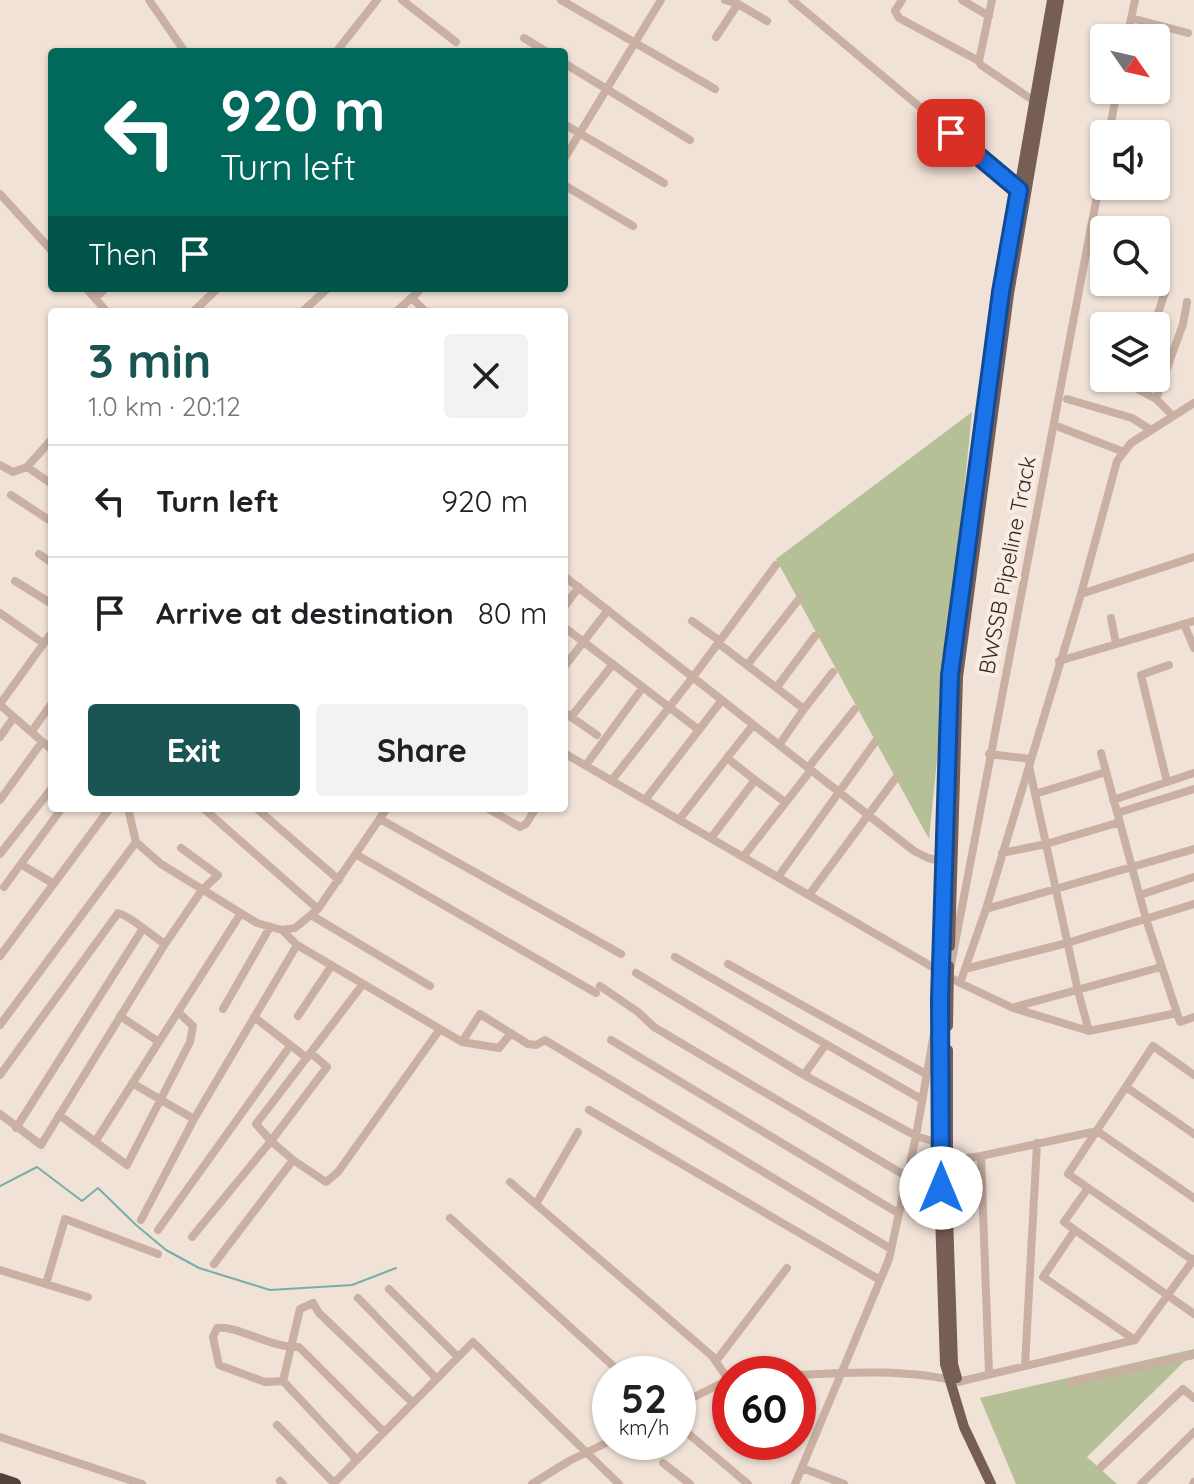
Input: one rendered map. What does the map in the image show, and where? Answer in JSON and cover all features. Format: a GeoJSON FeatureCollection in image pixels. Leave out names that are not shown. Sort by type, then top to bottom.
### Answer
{"type":"FeatureCollection","features":[{"type":"Feature","properties":{"kind":"highway"},"geometry":{"type":"LineString","coordinates":[[0,1479],[15,1484]]}},
{"type":"Feature","properties":{"kind":"main road"},"geometry":{"type":"LineString","coordinates":[[991,1484],[964,1427],[953,1364],[944,1162],[945,862],[950,675],[1001,292],[1052,0]]}},
{"type":"Feature","properties":{"kind":"main road"},"geometry":{"type":"LineString","coordinates":[[944,1144],[940,999],[945,976],[958,677],[1009,294],[1059,0]]}},
{"type":"Feature","properties":{"kind":"main road"},"geometry":{"type":"LineString","coordinates":[[954,1381],[971,1427],[999,1484]]}},
{"type":"Feature","properties":{"kind":"street"},"geometry":{"type":"LineString","coordinates":[[149,0],[182,48]]}},
{"type":"Feature","properties":{"kind":"street"},"geometry":{"type":"LineString","coordinates":[[339,48],[377,0]]}},
{"type":"Feature","properties":{"kind":"street"},"geometry":{"type":"LineString","coordinates":[[402,0],[456,42]]}},
{"type":"Feature","properties":{"kind":"street"},"geometry":{"type":"LineString","coordinates":[[561,0],[715,89]]}},
{"type":"Feature","properties":{"kind":"street"},"geometry":{"type":"LineString","coordinates":[[568,152],[661,0]]}},
{"type":"Feature","properties":{"kind":"street"},"geometry":{"type":"LineString","coordinates":[[792,0],[1019,190]]}},
{"type":"Feature","properties":{"kind":"street"},"geometry":{"type":"LineString","coordinates":[[902,0],[895,11],[899,18],[979,61],[984,69],[1034,101]]}},
{"type":"Feature","properties":{"kind":"street"},"geometry":{"type":"LineString","coordinates":[[962,0],[989,16]]}},
{"type":"Feature","properties":{"kind":"street"},"geometry":{"type":"LineString","coordinates":[[979,61],[992,0]]}},
{"type":"Feature","properties":{"kind":"street"},"geometry":{"type":"LineString","coordinates":[[1130,24],[1135,0]]}},
{"type":"Feature","properties":{"kind":"street"},"geometry":{"type":"LineString","coordinates":[[716,37],[731,2],[767,21]]}},
{"type":"Feature","properties":{"kind":"street"},"geometry":{"type":"LineString","coordinates":[[1131,18],[1188,33]]}},
{"type":"Feature","properties":{"kind":"street"},"geometry":{"type":"LineString","coordinates":[[524,38],[540,48]]}},
{"type":"Feature","properties":{"kind":"street"},"geometry":{"type":"LineString","coordinates":[[568,65],[690,140]]}},
{"type":"Feature","properties":{"kind":"street"},"geometry":{"type":"LineString","coordinates":[[568,126],[664,183]]}},
{"type":"Feature","properties":{"kind":"street"},"geometry":{"type":"LineString","coordinates":[[568,187],[633,226]]}},
{"type":"Feature","properties":{"kind":"street"},"geometry":{"type":"LineString","coordinates":[[0,194],[48,247]]}},
{"type":"Feature","properties":{"kind":"street","name":"BWSSB Pipeline Track"},"geometry":{"type":"LineString","coordinates":[[945,976],[1096,200]]}},
{"type":"Feature","properties":{"kind":"street"},"geometry":{"type":"LineString","coordinates":[[90,292],[104,308]]}},
{"type":"Feature","properties":{"kind":"street"},"geometry":{"type":"LineString","coordinates":[[95,298],[102,292]]}},
{"type":"Feature","properties":{"kind":"street"},"geometry":{"type":"LineString","coordinates":[[197,308],[214,292]]}},
{"type":"Feature","properties":{"kind":"street"},"geometry":{"type":"LineString","coordinates":[[306,308],[324,292]]}},
{"type":"Feature","properties":{"kind":"street"},"geometry":{"type":"LineString","coordinates":[[401,308],[418,292]]}},
{"type":"Feature","properties":{"kind":"street"},"geometry":{"type":"LineString","coordinates":[[412,298],[422,308]]}},
{"type":"Feature","properties":{"kind":"street"},"geometry":{"type":"LineString","coordinates":[[1156,399],[1183,324],[1187,302]]}},
{"type":"Feature","properties":{"kind":"street"},"geometry":{"type":"LineString","coordinates":[[1143,392],[1156,399],[1173,416]]}},
{"type":"Feature","properties":{"kind":"street"},"geometry":{"type":"LineString","coordinates":[[1067,399],[1132,418],[1151,430]]}},
{"type":"Feature","properties":{"kind":"street"},"geometry":{"type":"LineString","coordinates":[[960,983],[986,909],[1081,594],[1117,461],[1131,443],[1193,407]]}},
{"type":"Feature","properties":{"kind":"street"},"geometry":{"type":"LineString","coordinates":[[1059,427],[1124,452]]}},
{"type":"Feature","properties":{"kind":"street"},"geometry":{"type":"LineString","coordinates":[[0,465],[13,472],[27,467],[48,443]]}},
{"type":"Feature","properties":{"kind":"street"},"geometry":{"type":"LineString","coordinates":[[27,467],[48,481]]}},
{"type":"Feature","properties":{"kind":"street"},"geometry":{"type":"LineString","coordinates":[[11,495],[48,519]]}},
{"type":"Feature","properties":{"kind":"street"},"geometry":{"type":"LineString","coordinates":[[39,554],[48,560]]}},
{"type":"Feature","properties":{"kind":"street"},"geometry":{"type":"LineString","coordinates":[[1081,594],[1194,557]]}},
{"type":"Feature","properties":{"kind":"street"},"geometry":{"type":"LineString","coordinates":[[612,780],[776,565]]}},
{"type":"Feature","properties":{"kind":"street"},"geometry":{"type":"LineString","coordinates":[[568,579],[914,851],[945,862]]}},
{"type":"Feature","properties":{"kind":"street"},"geometry":{"type":"LineString","coordinates":[[15,581],[48,602]]}},
{"type":"Feature","properties":{"kind":"street"},"geometry":{"type":"LineString","coordinates":[[568,602],[579,587]]}},
{"type":"Feature","properties":{"kind":"street"},"geometry":{"type":"LineString","coordinates":[[748,664],[799,599]]}},
{"type":"Feature","properties":{"kind":"street"},"geometry":{"type":"LineString","coordinates":[[568,662],[608,610]]}},
{"type":"Feature","properties":{"kind":"street"},"geometry":{"type":"LineString","coordinates":[[0,613],[43,643]]}},
{"type":"Feature","properties":{"kind":"street"},"geometry":{"type":"LineString","coordinates":[[1111,618],[1116,644]]}},
{"type":"Feature","properties":{"kind":"street"},"geometry":{"type":"LineString","coordinates":[[692,621],[804,709]]}},
{"type":"Feature","properties":{"kind":"street"},"geometry":{"type":"LineString","coordinates":[[1059,661],[1189,622],[1194,648]]}},
{"type":"Feature","properties":{"kind":"street"},"geometry":{"type":"LineString","coordinates":[[568,630],[699,730]]}},
{"type":"Feature","properties":{"kind":"street"},"geometry":{"type":"LineString","coordinates":[[777,687],[815,636]]}},
{"type":"Feature","properties":{"kind":"street"},"geometry":{"type":"LineString","coordinates":[[48,637],[0,705],[48,747]]}},
{"type":"Feature","properties":{"kind":"street"},"geometry":{"type":"LineString","coordinates":[[597,735],[568,715],[613,664]]}},
{"type":"Feature","properties":{"kind":"street"},"geometry":{"type":"LineString","coordinates":[[1167,782],[1141,675],[1169,665]]}},
{"type":"Feature","properties":{"kind":"street"},"geometry":{"type":"LineString","coordinates":[[779,745],[833,672]]}},
{"type":"Feature","properties":{"kind":"street"},"geometry":{"type":"LineString","coordinates":[[586,765],[643,687]]}},
{"type":"Feature","properties":{"kind":"street"},"geometry":{"type":"LineString","coordinates":[[645,800],[722,700]]}},
{"type":"Feature","properties":{"kind":"street"},"geometry":{"type":"LineString","coordinates":[[32,731],[48,709]]}},
{"type":"Feature","properties":{"kind":"street"},"geometry":{"type":"LineString","coordinates":[[743,857],[855,709]]}},
{"type":"Feature","properties":{"kind":"street"},"geometry":{"type":"LineString","coordinates":[[0,737],[14,717]]}},
{"type":"Feature","properties":{"kind":"street"},"geometry":{"type":"LineString","coordinates":[[679,820],[753,725]]}},
{"type":"Feature","properties":{"kind":"street"},"geometry":{"type":"LineString","coordinates":[[0,800],[42,742]]}},
{"type":"Feature","properties":{"kind":"street"},"geometry":{"type":"LineString","coordinates":[[778,877],[875,742]]}},
{"type":"Feature","properties":{"kind":"street"},"geometry":{"type":"LineString","coordinates":[[1101,753],[1146,919],[1180,1022],[1194,1017]]}},
{"type":"Feature","properties":{"kind":"street"},"geometry":{"type":"LineString","coordinates":[[989,754],[1029,762]]}},
{"type":"Feature","properties":{"kind":"street"},"geometry":{"type":"LineString","coordinates":[[568,757],[612,780],[945,976],[1013,1008],[1089,1031],[1177,1013]]}},
{"type":"Feature","properties":{"kind":"street"},"geometry":{"type":"LineString","coordinates":[[727,758],[785,802]]}},
{"type":"Feature","properties":{"kind":"street"},"geometry":{"type":"LineString","coordinates":[[1029,762],[1089,1031]]}},
{"type":"Feature","properties":{"kind":"street"},"geometry":{"type":"LineString","coordinates":[[1035,794],[1106,772]]}},
{"type":"Feature","properties":{"kind":"street"},"geometry":{"type":"LineString","coordinates":[[1113,800],[1194,773]]}},
{"type":"Feature","properties":{"kind":"street"},"geometry":{"type":"LineString","coordinates":[[809,895],[895,779]]}},
{"type":"Feature","properties":{"kind":"street"},"geometry":{"type":"LineString","coordinates":[[711,838],[755,780]]}},
{"type":"Feature","properties":{"kind":"street"},"geometry":{"type":"LineString","coordinates":[[1002,853],[1046,844],[1194,789]]}},
{"type":"Feature","properties":{"kind":"street"},"geometry":{"type":"LineString","coordinates":[[0,854],[48,793]]}},
{"type":"Feature","properties":{"kind":"street"},"geometry":{"type":"LineString","coordinates":[[4,887],[59,812]]}},
{"type":"Feature","properties":{"kind":"street"},"geometry":{"type":"LineString","coordinates":[[0,956],[107,812]]}},
{"type":"Feature","properties":{"kind":"street"},"geometry":{"type":"LineString","coordinates":[[129,812],[136,842],[161,864],[257,923],[282,930],[295,928],[314,912],[384,812]]}},
{"type":"Feature","properties":{"kind":"street"},"geometry":{"type":"LineString","coordinates":[[207,812],[314,912],[430,986]]}},
{"type":"Feature","properties":{"kind":"street"},"geometry":{"type":"LineString","coordinates":[[261,812],[339,880]]}},
{"type":"Feature","properties":{"kind":"street"},"geometry":{"type":"LineString","coordinates":[[494,812],[520,827],[526,824],[534,812]]}},
{"type":"Feature","properties":{"kind":"street"},"geometry":{"type":"LineString","coordinates":[[380,819],[621,954]]}},
{"type":"Feature","properties":{"kind":"street"},"geometry":{"type":"LineString","coordinates":[[0,1025],[136,842]]}},
{"type":"Feature","properties":{"kind":"street"},"geometry":{"type":"LineString","coordinates":[[0,1114],[41,1145],[165,944],[202,890],[218,875],[181,848]]}},
{"type":"Feature","properties":{"kind":"street"},"geometry":{"type":"LineString","coordinates":[[986,909],[1194,849]]}},
{"type":"Feature","properties":{"kind":"street"},"geometry":{"type":"LineString","coordinates":[[357,855],[638,1012],[654,1027],[906,1176]]}},
{"type":"Feature","properties":{"kind":"street"},"geometry":{"type":"LineString","coordinates":[[22,865],[54,884]]}},
{"type":"Feature","properties":{"kind":"street"},"geometry":{"type":"LineString","coordinates":[[1140,895],[1194,877]]}},
{"type":"Feature","properties":{"kind":"street"},"geometry":{"type":"LineString","coordinates":[[965,969],[1067,943],[1194,904]]}},
{"type":"Feature","properties":{"kind":"street"},"geometry":{"type":"LineString","coordinates":[[0,1075],[118,913],[126,915],[142,930],[165,944]]}},
{"type":"Feature","properties":{"kind":"street"},"geometry":{"type":"LineString","coordinates":[[95,1142],[241,913]]}},
{"type":"Feature","properties":{"kind":"street"},"geometry":{"type":"LineString","coordinates":[[223,1009],[270,927]]}},
{"type":"Feature","properties":{"kind":"street"},"geometry":{"type":"LineString","coordinates":[[16,1128],[142,930]]}},
{"type":"Feature","properties":{"kind":"street"},"geometry":{"type":"LineString","coordinates":[[282,930],[297,945],[462,1042],[499,1048],[511,1033]]}},
{"type":"Feature","properties":{"kind":"street"},"geometry":{"type":"LineString","coordinates":[[141,1220],[194,1119],[297,945]]}},
{"type":"Feature","properties":{"kind":"street"},"geometry":{"type":"LineString","coordinates":[[675,957],[921,1099]]}},
{"type":"Feature","properties":{"kind":"street"},"geometry":{"type":"LineString","coordinates":[[728,964],[926,1074]]}},
{"type":"Feature","properties":{"kind":"street"},"geometry":{"type":"LineString","coordinates":[[298,1016],[332,965]]}},
{"type":"Feature","properties":{"kind":"street"},"geometry":{"type":"LineString","coordinates":[[1013,1008],[1161,967]]}},
{"type":"Feature","properties":{"kind":"street"},"geometry":{"type":"LineString","coordinates":[[636,973],[804,1075],[916,1136],[944,1144]]}},
{"type":"Feature","properties":{"kind":"street"},"geometry":{"type":"LineString","coordinates":[[363,984],[256,1124],[293,1160],[326,1182],[338,1172],[440,1029]]}},
{"type":"Feature","properties":{"kind":"street"},"geometry":{"type":"LineString","coordinates":[[795,1484],[891,1249],[916,1136],[940,999]]}},
{"type":"Feature","properties":{"kind":"street"},"geometry":{"type":"LineString","coordinates":[[59,1115],[127,1165],[190,1042],[193,1026],[178,1012]]}},
{"type":"Feature","properties":{"kind":"street"},"geometry":{"type":"LineString","coordinates":[[462,1042],[480,1014],[528,1044],[536,1045],[545,1040],[891,1249]]}},
{"type":"Feature","properties":{"kind":"street"},"geometry":{"type":"LineString","coordinates":[[120,1016],[159,1042]]}},
{"type":"Feature","properties":{"kind":"street"},"geometry":{"type":"LineString","coordinates":[[192,1237],[327,1067],[290,1046],[254,1017]]}},
{"type":"Feature","properties":{"kind":"street"},"geometry":{"type":"LineString","coordinates":[[611,1040],[898,1213]]}},
{"type":"Feature","properties":{"kind":"street"},"geometry":{"type":"LineString","coordinates":[[804,1075],[826,1044]]}},
{"type":"Feature","properties":{"kind":"street"},"geometry":{"type":"LineString","coordinates":[[158,1230],[290,1046]]}},
{"type":"Feature","properties":{"kind":"street"},"geometry":{"type":"LineString","coordinates":[[816,1374],[842,1372],[954,1381],[1135,1340],[1194,1260],[1068,1174],[1153,1046],[1194,1075]]}},
{"type":"Feature","properties":{"kind":"street"},"geometry":{"type":"LineString","coordinates":[[132,1083],[194,1119]]}},
{"type":"Feature","properties":{"kind":"street"},"geometry":{"type":"LineString","coordinates":[[1126,1087],[1194,1134]]}},
{"type":"Feature","properties":{"kind":"street"},"geometry":{"type":"LineString","coordinates":[[589,1110],[880,1280]]}},
{"type":"Feature","properties":{"kind":"street"},"geometry":{"type":"LineString","coordinates":[[944,1162],[1097,1131],[1194,1198]]}},
{"type":"Feature","properties":{"kind":"street"},"geometry":{"type":"LineString","coordinates":[[536,1204],[578,1132]]}},
{"type":"Feature","properties":{"kind":"street"},"geometry":{"type":"LineString","coordinates":[[1025,1365],[1037,1143]]}},
{"type":"Feature","properties":{"kind":"street"},"geometry":{"type":"LineString","coordinates":[[981,1156],[989,1373]]}},
{"type":"Feature","properties":{"kind":"street"},"geometry":{"type":"LineString","coordinates":[[214,1264],[293,1160]]}},
{"type":"Feature","properties":{"kind":"street"},"geometry":{"type":"LineString","coordinates":[[510,1182],[712,1358]]}},
{"type":"Feature","properties":{"kind":"street"},"geometry":{"type":"LineString","coordinates":[[1088,1188],[1064,1222],[1194,1314]]}},
{"type":"Feature","properties":{"kind":"street"},"geometry":{"type":"LineString","coordinates":[[450,1218],[602,1356]]}},
{"type":"Feature","properties":{"kind":"street"},"geometry":{"type":"LineString","coordinates":[[46,1284],[65,1219],[158,1254]]}},
{"type":"Feature","properties":{"kind":"street"},"geometry":{"type":"LineString","coordinates":[[1075,1230],[1043,1277],[1135,1340]]}},
{"type":"Feature","properties":{"kind":"street"},"geometry":{"type":"LineString","coordinates":[[720,1356],[787,1268]]}},
{"type":"Feature","properties":{"kind":"street"},"geometry":{"type":"LineString","coordinates":[[0,1270],[88,1297]]}},
{"type":"Feature","properties":{"kind":"street"},"geometry":{"type":"LineString","coordinates":[[389,1289],[458,1357]]}},
{"type":"Feature","properties":{"kind":"street"},"geometry":{"type":"LineString","coordinates":[[358,1298],[437,1379]]}},
{"type":"Feature","properties":{"kind":"street"},"geometry":{"type":"LineString","coordinates":[[283,1381],[300,1309],[313,1303],[319,1313],[413,1403]]}},
{"type":"Feature","properties":{"kind":"street"},"geometry":{"type":"LineString","coordinates":[[283,1381],[265,1382],[219,1365],[214,1331],[219,1326],[229,1327],[283,1348],[299,1347],[384,1432]]}},
{"type":"Feature","properties":{"kind":"street"},"geometry":{"type":"LineString","coordinates":[[277,1425],[333,1484],[473,1342],[619,1484]]}},
{"type":"Feature","properties":{"kind":"street"},"geometry":{"type":"LineString","coordinates":[[1071,1382],[1194,1355]]}},
{"type":"Feature","properties":{"kind":"street"},"geometry":{"type":"LineString","coordinates":[[283,1381],[357,1460]]}},
{"type":"Feature","properties":{"kind":"street"},"geometry":{"type":"LineString","coordinates":[[1101,1467],[1183,1389],[1194,1398]]}},
{"type":"Feature","properties":{"kind":"street"},"geometry":{"type":"LineString","coordinates":[[1141,1484],[1194,1432]]}},
{"type":"Feature","properties":{"kind":"street"},"geometry":{"type":"LineString","coordinates":[[0,1437],[142,1484]]}},
{"type":"Feature","properties":{"kind":"street"},"geometry":{"type":"LineString","coordinates":[[696,1440],[748,1484]]}},
{"type":"Feature","properties":{"kind":"street"},"geometry":{"type":"LineString","coordinates":[[532,1484],[569,1461],[592,1451]]}},
{"type":"Feature","properties":{"kind":"street"},"geometry":{"type":"LineString","coordinates":[[663,1463],[690,1484]]}},
{"type":"Feature","properties":{"kind":"street"},"geometry":{"type":"LineString","coordinates":[[802,1468],[844,1484]]}},
{"type":"Feature","properties":{"kind":"green space"},"geometry":{"type":"Polygon","coordinates":[[[972,412],[929,839],[776,559],[972,412]]]}},
{"type":"Feature","properties":{"kind":"green space"},"geometry":{"type":"Polygon","coordinates":[[[1194,1349],[1087,1457],[1117,1484],[1016,1484],[980,1398],[1194,1349]]]}},
{"type":"Feature","properties":{"kind":"waterway"},"geometry":{"type":"LineString","coordinates":[[0,1186],[37,1167],[82,1201],[98,1188],[166,1250],[199,1268],[270,1290],[352,1285],[396,1268]]}},
{"type":"Feature","properties":{"kind":"route"},"geometry":{"type":"LineString","coordinates":[[941,1188],[940,999],[950,675],[1001,292],[1019,190],[951,133]]}}]}
